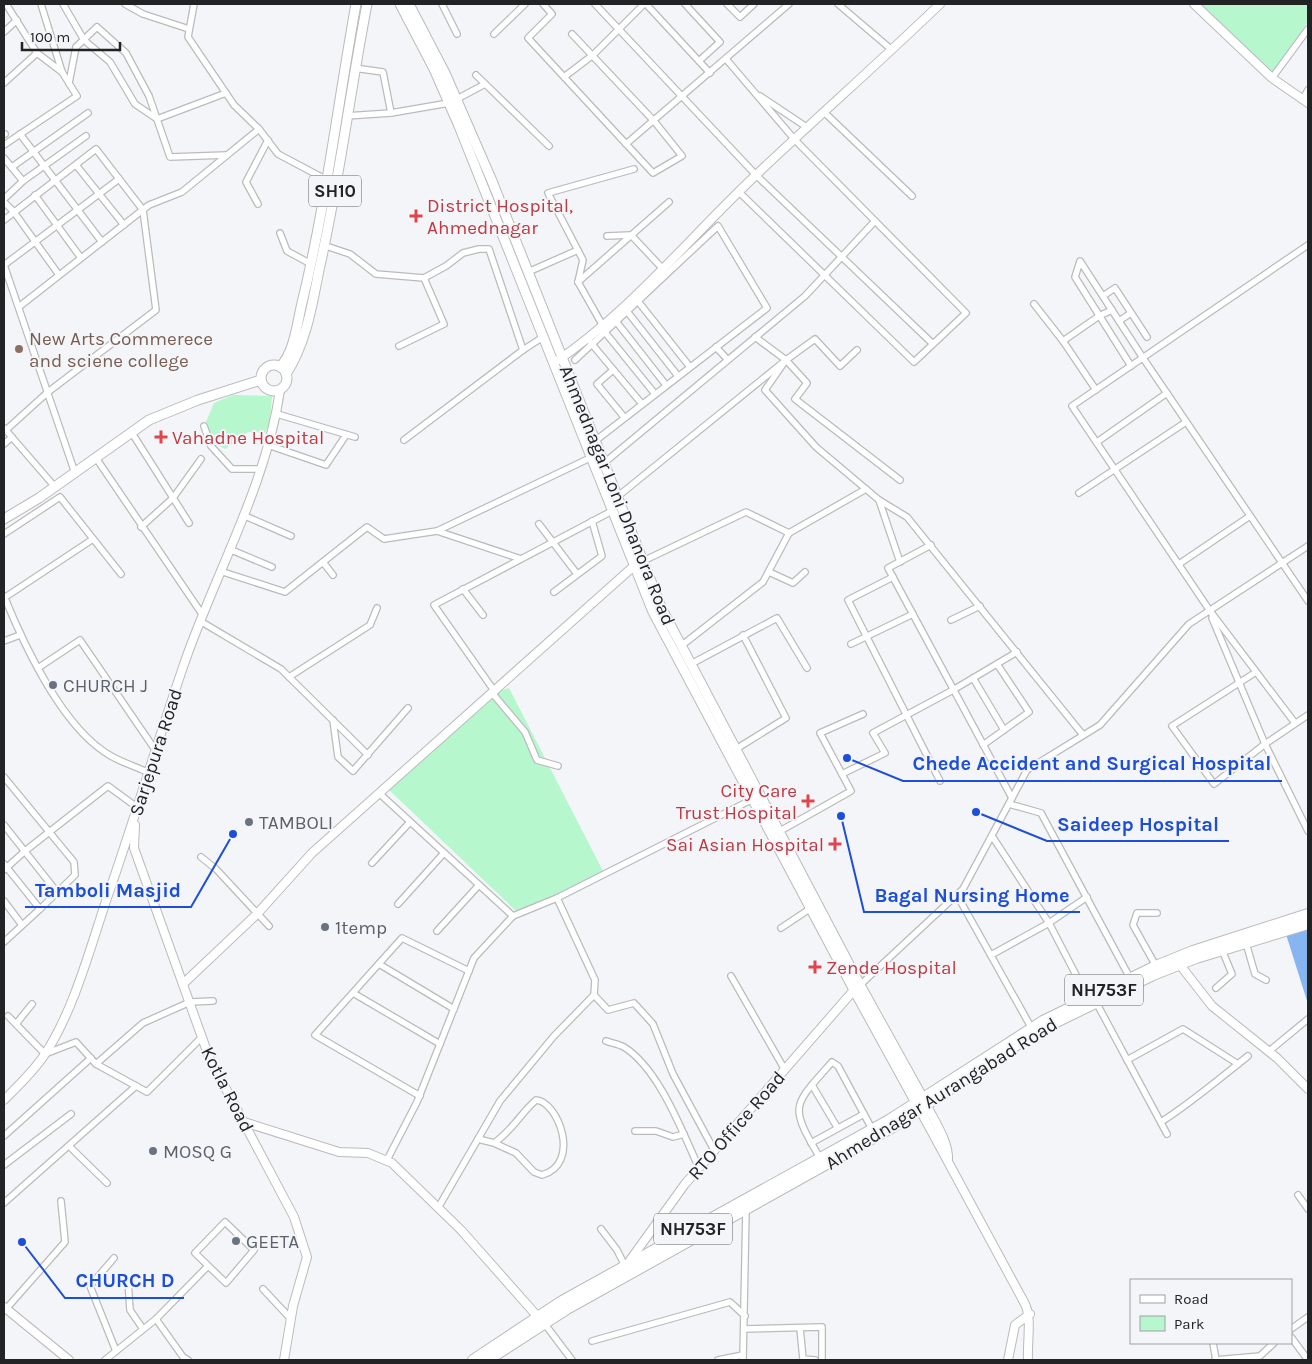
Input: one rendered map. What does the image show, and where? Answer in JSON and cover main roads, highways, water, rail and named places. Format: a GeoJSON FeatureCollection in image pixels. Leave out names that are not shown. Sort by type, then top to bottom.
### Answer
{"type":"FeatureCollection","features":[{"type":"Feature","properties":{"kind":"highway","name":"NH753F"},"geometry":{"type":"LineString","coordinates":[[472,1360],[541,1320],[625,1266],[872,1129],[922,1104],[1031,1027],[1092,1000],[1130,978],[1156,966],[1193,951],[1308,914]]}},
{"type":"Feature","properties":{"kind":"highway","name":"Ahmednagar Aurangabad Road"},"geometry":{"type":"LineString","coordinates":[[488,1360],[541,1320],[583,1299],[746,1209],[1092,1000],[1222,950],[1308,924]]}},
{"type":"Feature","properties":{"kind":"main road","name":"SH10"},"geometry":{"type":"LineString","coordinates":[[280,367],[285,360],[294,337],[312,264],[356,4]]}},
{"type":"Feature","properties":{"kind":"main road","name":"SH10"},"geometry":{"type":"LineString","coordinates":[[286,374],[294,362],[303,336],[324,246],[366,4]]}},
{"type":"Feature","properties":{"kind":"main road","name":"Ahmednagar Loni Dhanora Road"},"geometry":{"type":"LineString","coordinates":[[400,4],[453,101],[543,337],[558,361],[595,440],[617,497],[653,612],[811,908],[922,1104]]}},
{"type":"Feature","properties":{"kind":"main road","name":"Ahmednagar Loni Dhanora Road"},"geometry":{"type":"LineString","coordinates":[[409,4],[528,272],[612,510],[638,564],[780,831],[857,987]]}},
{"type":"Feature","properties":{"kind":"main road"},"geometry":{"type":"LineString","coordinates":[[268,367],[280,367],[286,374],[285,386],[280,390],[268,390],[261,380],[263,370],[268,367]]}},
{"type":"Feature","properties":{"kind":"main road"},"geometry":{"type":"LineString","coordinates":[[4,519],[55,487],[149,420],[198,400],[261,380]]}},
{"type":"Feature","properties":{"kind":"water"},"geometry":{"type":"Polygon","coordinates":[[[1308,924],[1308,1004],[1285,931],[1308,924]]]}},
{"type":"Feature","properties":{"kind":"place","name":"District Hospital, Ahmednagar"},"geometry":{"type":"Point","coordinates":[416,216]}},
{"type":"Feature","properties":{"kind":"place","name":"New Arts Commerece and sciene college"},"geometry":{"type":"Point","coordinates":[19,349]}},
{"type":"Feature","properties":{"kind":"place","name":"Vahadne Hospital"},"geometry":{"type":"Point","coordinates":[161,437]}},
{"type":"Feature","properties":{"kind":"place","name":"CHURCH J"},"geometry":{"type":"Point","coordinates":[53,685]}},
{"type":"Feature","properties":{"kind":"place","name":"Chede Accident and Surgical Hospital"},"geometry":{"type":"Point","coordinates":[847,758]}},
{"type":"Feature","properties":{"kind":"place","name":"City Care Trust Hospital"},"geometry":{"type":"Point","coordinates":[808,801]}},
{"type":"Feature","properties":{"kind":"place","name":"Saideep Hospital"},"geometry":{"type":"Point","coordinates":[976,812]}},
{"type":"Feature","properties":{"kind":"place","name":"Bagal Nursing Home"},"geometry":{"type":"Point","coordinates":[841,816]}},
{"type":"Feature","properties":{"kind":"place","name":"TAMBOLI"},"geometry":{"type":"Point","coordinates":[249,822]}},
{"type":"Feature","properties":{"kind":"place","name":"Tamboli Masjid"},"geometry":{"type":"Point","coordinates":[233,834]}},
{"type":"Feature","properties":{"kind":"place","name":"Sai Asian Hospital"},"geometry":{"type":"Point","coordinates":[835,844]}},
{"type":"Feature","properties":{"kind":"place","name":"1temp"},"geometry":{"type":"Point","coordinates":[325,927]}},
{"type":"Feature","properties":{"kind":"place","name":"Zende Hospital"},"geometry":{"type":"Point","coordinates":[815,967]}},
{"type":"Feature","properties":{"kind":"place","name":"MOSQ G"},"geometry":{"type":"Point","coordinates":[153,1151]}},
{"type":"Feature","properties":{"kind":"place","name":"GEETA"},"geometry":{"type":"Point","coordinates":[236,1241]}},
{"type":"Feature","properties":{"kind":"place","name":"CHURCH D"},"geometry":{"type":"Point","coordinates":[22,1242]}}]}
